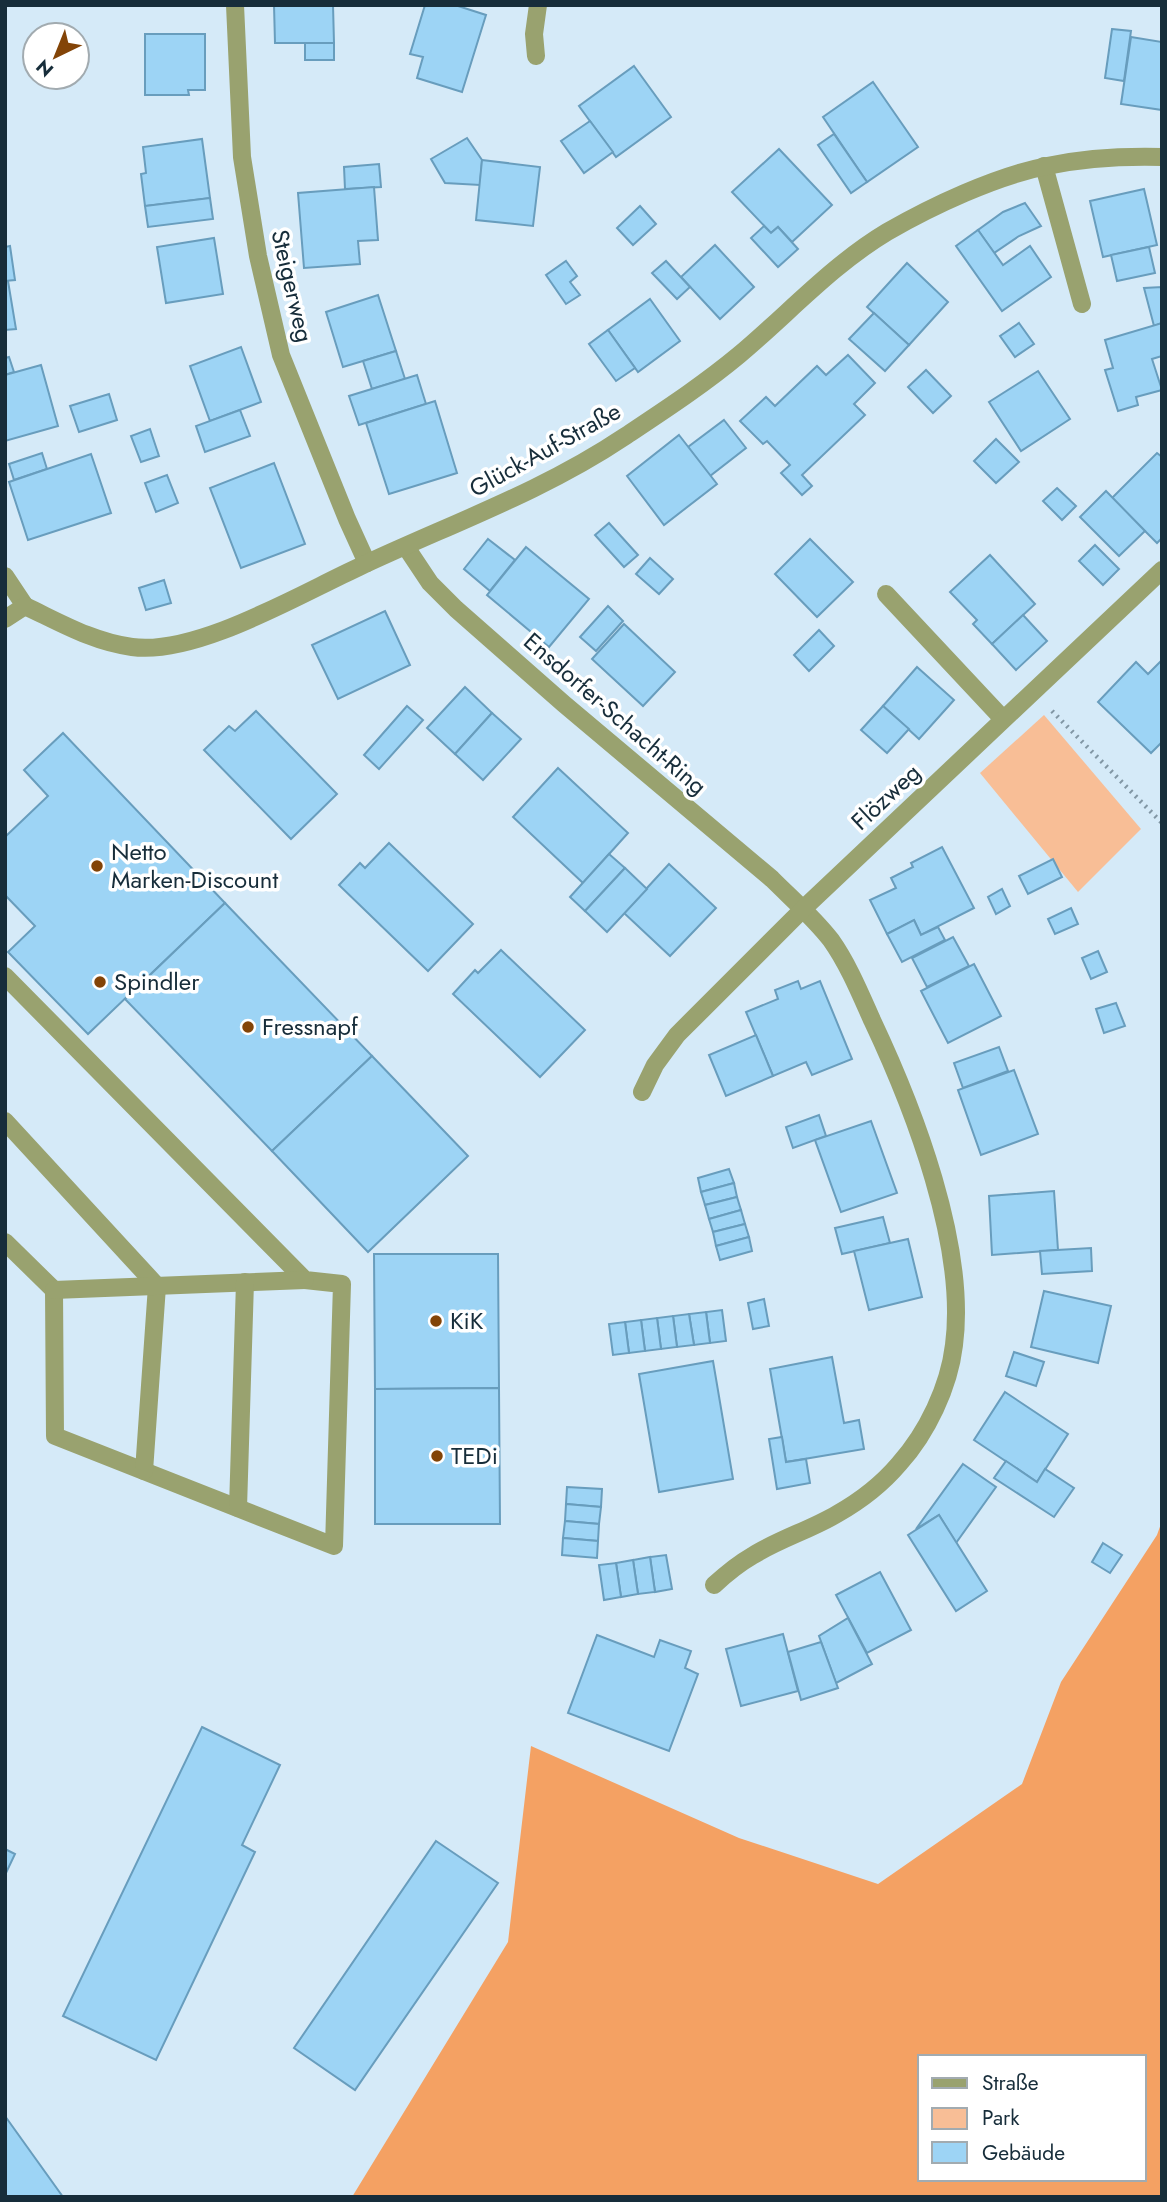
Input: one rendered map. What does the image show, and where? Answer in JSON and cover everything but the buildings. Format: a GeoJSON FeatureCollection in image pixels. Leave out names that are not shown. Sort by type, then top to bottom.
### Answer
{"type":"FeatureCollection","features":[{"type":"Feature","properties":{"kind":"street","name":"Steigerweg"},"geometry":{"type":"LineString","coordinates":[[234,5],[242,157],[258,256],[281,355],[367,563]]}},
{"type":"Feature","properties":{"kind":"street"},"geometry":{"type":"LineString","coordinates":[[536,56],[534,34],[538,5]]}},
{"type":"Feature","properties":{"kind":"street","name":"Glück-Auf-Straße"},"geometry":{"type":"LineString","coordinates":[[24,606],[88,636],[132,647],[161,647],[200,638],[237,625],[367,563],[477,516],[620,440],[738,356],[843,263],[886,233],[964,195],[1044,166],[1090,159],[1162,157]]}},
{"type":"Feature","properties":{"kind":"street"},"geometry":{"type":"LineString","coordinates":[[1044,166],[1082,304]]}},
{"type":"Feature","properties":{"kind":"street","name":"Ensdorfer-Schacht-Ring"},"geometry":{"type":"LineString","coordinates":[[406,547],[430,583],[456,609],[772,879],[831,940],[853,978],[891,1060],[928,1160],[947,1234],[956,1295],[954,1346],[942,1392],[924,1429],[900,1463],[873,1490],[837,1514],[754,1555],[714,1584]]}},
{"type":"Feature","properties":{"kind":"street","name":"Flözweg"},"geometry":{"type":"LineString","coordinates":[[803,909],[1162,570]]}},
{"type":"Feature","properties":{"kind":"street"},"geometry":{"type":"LineString","coordinates":[[5,576],[24,606],[5,619]]}},
{"type":"Feature","properties":{"kind":"street"},"geometry":{"type":"LineString","coordinates":[[886,594],[1003,719]]}},
{"type":"Feature","properties":{"kind":"street"},"geometry":{"type":"LineString","coordinates":[[642,1092],[655,1065],[677,1035],[803,909]]}},
{"type":"Feature","properties":{"kind":"street"},"geometry":{"type":"LineString","coordinates":[[5,976],[304,1280]]}},
{"type":"Feature","properties":{"kind":"street"},"geometry":{"type":"LineString","coordinates":[[5,1121],[157,1286],[144,1471]]}},
{"type":"Feature","properties":{"kind":"street"},"geometry":{"type":"LineString","coordinates":[[5,1241],[54,1290],[55,1436],[334,1546],[342,1283],[304,1280],[54,1290]]}},
{"type":"Feature","properties":{"kind":"street"},"geometry":{"type":"LineString","coordinates":[[238,1508],[244,1282]]}},
{"type":"Feature","properties":{"kind":"path"},"geometry":{"type":"LineString","coordinates":[[1033,691],[1162,823]]}},
{"type":"Feature","properties":{"kind":"green space"},"geometry":{"type":"Polygon","coordinates":[[[1044,715],[1141,829],[1078,892],[980,773],[1044,715]]]}},
{"type":"Feature","properties":{"kind":"shaded area"},"geometry":{"type":"Polygon","coordinates":[[[1162,1521],[1162,2197],[352,2197],[508,1942],[531,1746],[739,1838],[878,1884],[1022,1784],[1061,1682],[1157,1535],[1162,1521]]]}},
{"type":"Feature","properties":{"kind":"place","name":"Netto Marken-Discount"},"geometry":{"type":"Point","coordinates":[97,866]}},
{"type":"Feature","properties":{"kind":"place","name":"Spindler"},"geometry":{"type":"Point","coordinates":[100,982]}},
{"type":"Feature","properties":{"kind":"place","name":"Fressnapf"},"geometry":{"type":"Point","coordinates":[248,1027]}},
{"type":"Feature","properties":{"kind":"place","name":"KiK"},"geometry":{"type":"Point","coordinates":[436,1321]}},
{"type":"Feature","properties":{"kind":"place","name":"TEDi"},"geometry":{"type":"Point","coordinates":[437,1456]}}]}
